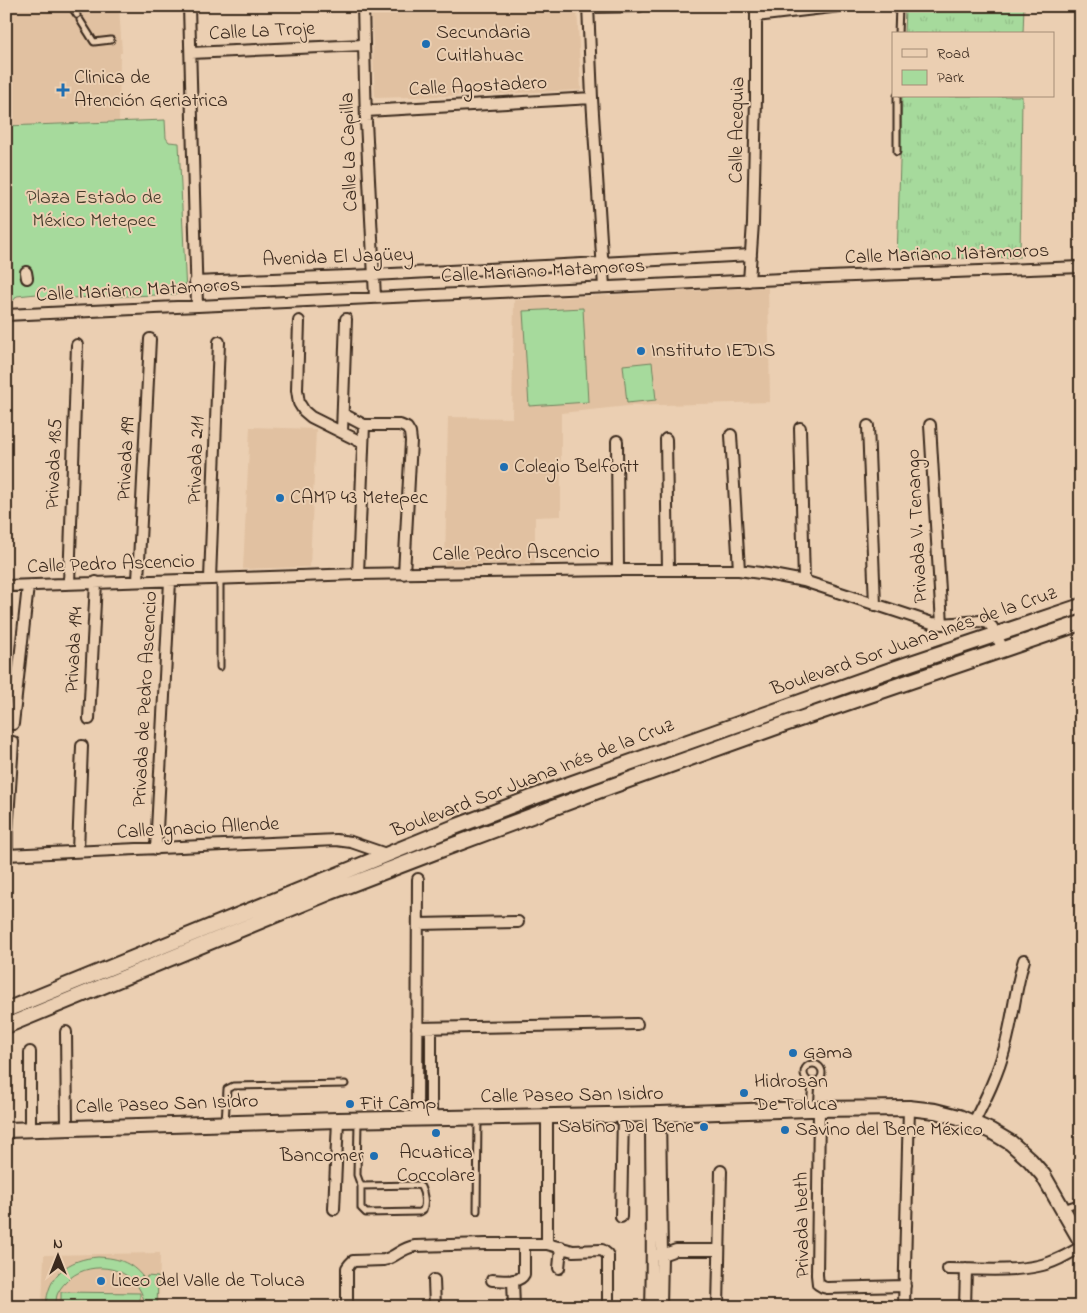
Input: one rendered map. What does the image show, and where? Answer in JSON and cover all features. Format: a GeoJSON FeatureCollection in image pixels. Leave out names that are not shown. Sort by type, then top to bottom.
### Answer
{"type":"FeatureCollection","features":[{"type":"Feature","properties":{"kind":"main road","name":"Boulevard Sor Juana Inés de la Cruz"},"geometry":{"type":"LineString","coordinates":[[6,1010],[452,828],[547,792],[996,633],[1081,606]]}},
{"type":"Feature","properties":{"kind":"main road","name":"Boulevard Sor Juana Inés de la Cruz"},"geometry":{"type":"LineString","coordinates":[[6,1026],[331,892],[435,852],[739,740],[1003,648],[1081,623]]}},
{"type":"Feature","properties":{"kind":"main road","name":"Calle Paseo San Isidro"},"geometry":{"type":"LineString","coordinates":[[6,1130],[338,1120],[909,1108],[959,1116],[974,1122],[1011,1143],[1043,1175],[1081,1241]]}},
{"type":"Feature","properties":{"kind":"street"},"geometry":{"type":"LineString","coordinates":[[189,6],[197,306]]}},
{"type":"Feature","properties":{"kind":"street","name":"Calle La Capilla"},"geometry":{"type":"LineString","coordinates":[[363,6],[375,297]]}},
{"type":"Feature","properties":{"kind":"street"},"geometry":{"type":"LineString","coordinates":[[604,287],[588,7],[640,6]]}},
{"type":"Feature","properties":{"kind":"street"},"geometry":{"type":"LineString","coordinates":[[756,11],[840,6]]}},
{"type":"Feature","properties":{"kind":"street","name":"Calle Acequia"},"geometry":{"type":"LineString","coordinates":[[749,280],[756,98],[756,11]]}},
{"type":"Feature","properties":{"kind":"street","name":"Calle La Troje"},"geometry":{"type":"LineString","coordinates":[[191,53],[364,45]]}},
{"type":"Feature","properties":{"kind":"street","name":"Calle Agostadero"},"geometry":{"type":"LineString","coordinates":[[366,111],[592,98]]}},
{"type":"Feature","properties":{"kind":"street","name":"Avenida El Jagüey"},"geometry":{"type":"LineString","coordinates":[[195,282],[373,275],[751,255]]}},
{"type":"Feature","properties":{"kind":"street","name":"Calle Mariano Matamoros"},"geometry":{"type":"LineString","coordinates":[[6,315],[749,280],[1081,268]]}},
{"type":"Feature","properties":{"kind":"street"},"geometry":{"type":"LineString","coordinates":[[342,432],[346,319]]}},
{"type":"Feature","properties":{"kind":"street"},"geometry":{"type":"LineString","coordinates":[[298,321],[297,390],[299,403],[311,417],[363,443]]}},
{"type":"Feature","properties":{"kind":"street","name":"Privada 199"},"geometry":{"type":"LineString","coordinates":[[138,581],[150,339]]}},
{"type":"Feature","properties":{"kind":"street","name":"Privada 211"},"geometry":{"type":"LineString","coordinates":[[215,579],[219,342]]}},
{"type":"Feature","properties":{"kind":"street","name":"Privada 185"},"geometry":{"type":"LineString","coordinates":[[69,584],[77,345]]}},
{"type":"Feature","properties":{"kind":"street"},"geometry":{"type":"LineString","coordinates":[[343,414],[364,425],[400,425],[407,428],[410,433],[404,574]]}},
{"type":"Feature","properties":{"kind":"street"},"geometry":{"type":"LineString","coordinates":[[358,574],[364,425]]}},
{"type":"Feature","properties":{"kind":"street","name":"Privada V. Tenango"},"geometry":{"type":"LineString","coordinates":[[930,425],[942,624]]}},
{"type":"Feature","properties":{"kind":"street"},"geometry":{"type":"LineString","coordinates":[[868,426],[875,605]]}},
{"type":"Feature","properties":{"kind":"street"},"geometry":{"type":"LineString","coordinates":[[800,428],[804,581]]}},
{"type":"Feature","properties":{"kind":"street"},"geometry":{"type":"LineString","coordinates":[[731,435],[738,570]]}},
{"type":"Feature","properties":{"kind":"street"},"geometry":{"type":"LineString","coordinates":[[666,439],[668,570]]}},
{"type":"Feature","properties":{"kind":"street"},"geometry":{"type":"LineString","coordinates":[[617,441],[618,570]]}},
{"type":"Feature","properties":{"kind":"street","name":"Calle Pedro Ascencio"},"geometry":{"type":"LineString","coordinates":[[6,586],[358,574],[738,570],[804,581],[921,620],[942,624],[984,622],[988,623],[996,633]]}},
{"type":"Feature","properties":{"kind":"street","name":"Privada de Pedro Ascencio"},"geometry":{"type":"LineString","coordinates":[[156,848],[170,581]]}},
{"type":"Feature","properties":{"kind":"street","name":"Privada 194"},"geometry":{"type":"LineString","coordinates":[[89,719],[96,582]]}},
{"type":"Feature","properties":{"kind":"street"},"geometry":{"type":"LineString","coordinates":[[14,724],[28,586]]}},
{"type":"Feature","properties":{"kind":"street"},"geometry":{"type":"LineString","coordinates":[[996,633],[1003,648]]}},
{"type":"Feature","properties":{"kind":"street"},"geometry":{"type":"LineString","coordinates":[[7,855],[13,742]]}},
{"type":"Feature","properties":{"kind":"street"},"geometry":{"type":"LineString","coordinates":[[78,851],[82,746]]}},
{"type":"Feature","properties":{"kind":"street","name":"Calle Ignacio Allende"},"geometry":{"type":"LineString","coordinates":[[7,855],[336,840],[351,842],[389,855]]}},
{"type":"Feature","properties":{"kind":"street"},"geometry":{"type":"LineString","coordinates":[[418,879],[417,1028],[424,1119]]}},
{"type":"Feature","properties":{"kind":"street"},"geometry":{"type":"LineString","coordinates":[[418,924],[518,922]]}},
{"type":"Feature","properties":{"kind":"street"},"geometry":{"type":"LineString","coordinates":[[974,1122],[1000,1066],[1012,1020],[1018,979],[1024,960]]}},
{"type":"Feature","properties":{"kind":"street"},"geometry":{"type":"LineString","coordinates":[[417,1028],[637,1024]]}},
{"type":"Feature","properties":{"kind":"street"},"geometry":{"type":"LineString","coordinates":[[424,1119],[431,1029]]}},
{"type":"Feature","properties":{"kind":"street"},"geometry":{"type":"LineString","coordinates":[[66,1032],[67,1128]]}},
{"type":"Feature","properties":{"kind":"street"},"geometry":{"type":"LineString","coordinates":[[30,1052],[30,1129]]}},
{"type":"Feature","properties":{"kind":"street"},"geometry":{"type":"LineString","coordinates":[[904,1307],[909,1108]]}},
{"type":"Feature","properties":{"kind":"street","name":"Privada Ibeth"},"geometry":{"type":"LineString","coordinates":[[814,1109],[818,1284],[827,1288],[905,1286]]}},
{"type":"Feature","properties":{"kind":"street"},"geometry":{"type":"LineString","coordinates":[[656,1114],[657,1255],[661,1307]]}},
{"type":"Feature","properties":{"kind":"street"},"geometry":{"type":"LineString","coordinates":[[621,1217],[622,1115]]}},
{"type":"Feature","properties":{"kind":"street"},"geometry":{"type":"LineString","coordinates":[[547,1116],[547,1244]]}},
{"type":"Feature","properties":{"kind":"street"},"geometry":{"type":"LineString","coordinates":[[334,1209],[338,1120]]}},
{"type":"Feature","properties":{"kind":"street"},"geometry":{"type":"LineString","coordinates":[[718,1307],[721,1171]]}},
{"type":"Feature","properties":{"kind":"street"},"geometry":{"type":"LineString","coordinates":[[347,1307],[347,1268],[352,1261],[389,1259],[404,1248],[415,1246],[486,1244],[547,1244],[573,1251],[602,1250],[608,1254],[608,1307]]}},
{"type":"Feature","properties":{"kind":"street"},"geometry":{"type":"LineString","coordinates":[[492,1280],[519,1280],[522,1278],[524,1274],[524,1244]]}},
{"type":"Feature","properties":{"kind":"street"},"geometry":{"type":"LineString","coordinates":[[559,1268],[561,1247]]}},
{"type":"Feature","properties":{"kind":"street"},"geometry":{"type":"LineString","coordinates":[[948,1269],[1025,1268],[1038,1266],[1081,1247]]}},
{"type":"Feature","properties":{"kind":"street"},"geometry":{"type":"LineString","coordinates":[[657,1255],[676,1250],[719,1250]]}},
{"type":"Feature","properties":{"kind":"street"},"geometry":{"type":"LineString","coordinates":[[651,1307],[657,1255]]}},
{"type":"Feature","properties":{"kind":"street"},"geometry":{"type":"LineString","coordinates":[[965,1307],[966,1269]]}},
{"type":"Feature","properties":{"kind":"street"},"geometry":{"type":"LineString","coordinates":[[434,1280],[435,1307]]}},
{"type":"Feature","properties":{"kind":"street"},"geometry":{"type":"LineString","coordinates":[[513,1280],[514,1307]]}},
{"type":"Feature","properties":{"kind":"lane"},"geometry":{"type":"LineString","coordinates":[[71,6],[94,42],[111,40]]}},
{"type":"Feature","properties":{"kind":"lane"},"geometry":{"type":"LineString","coordinates":[[898,32],[899,6]]}},
{"type":"Feature","properties":{"kind":"lane"},"geometry":{"type":"LineString","coordinates":[[897,98],[897,152]]}},
{"type":"Feature","properties":{"kind":"lane"},"geometry":{"type":"LineString","coordinates":[[215,579],[220,667]]}},
{"type":"Feature","properties":{"kind":"lane"},"geometry":{"type":"LineString","coordinates":[[812,1082],[814,1109]]}},
{"type":"Feature","properties":{"kind":"lane"},"geometry":{"type":"LineString","coordinates":[[225,1123],[227,1090],[233,1086],[345,1084]]}},
{"type":"Feature","properties":{"kind":"lane"},"geometry":{"type":"LineString","coordinates":[[477,1211],[478,1118]]}},
{"type":"Feature","properties":{"kind":"lane"},"geometry":{"type":"LineString","coordinates":[[358,1120],[357,1175],[361,1186],[361,1208],[366,1213],[420,1212],[425,1207],[423,1191],[421,1186],[418,1185],[361,1186]]}},
{"type":"Feature","properties":{"kind":"lane"},"geometry":{"type":"LineString","coordinates":[[1063,1208],[1081,1202]]}},
{"type":"Feature","properties":{"kind":"shaded area"},"geometry":{"type":"Polygon","coordinates":[[[6,6],[119,6],[122,53],[120,53],[119,121],[6,126],[6,6]]]}},
{"type":"Feature","properties":{"kind":"shaded area"},"geometry":{"type":"Polygon","coordinates":[[[371,6],[577,6],[581,90],[375,98],[371,6]]]}},
{"type":"Feature","properties":{"kind":"shaded area","name":"Instituto IEDIS"},"geometry":{"type":"Polygon","coordinates":[[[768,287],[770,402],[628,406],[561,413],[561,516],[535,517],[535,563],[445,565],[448,417],[512,418],[514,300],[768,287]]]}},
{"type":"Feature","properties":{"kind":"shaded area","name":"CAMP 43 Metepec"},"geometry":{"type":"Polygon","coordinates":[[[250,427],[316,429],[310,567],[243,569],[250,427]]]}},
{"type":"Feature","properties":{"kind":"shaded area","name":"Liceo del Valle de Toluca"},"geometry":{"type":"Polygon","coordinates":[[[160,1253],[159,1307],[42,1307],[44,1255],[160,1253]]]}},
{"type":"Feature","properties":{"kind":"green space"},"geometry":{"type":"Polygon","coordinates":[[[950,6],[1024,6],[1023,32],[904,32],[905,9],[950,6]]]}},
{"type":"Feature","properties":{"kind":"green space"},"geometry":{"type":"Polygon","coordinates":[[[902,98],[1022,98],[1020,257],[897,260],[902,98]]]}},
{"type":"Feature","properties":{"kind":"green space","name":"Plaza Estado de México Metepec"},"geometry":{"type":"Polygon","coordinates":[[[165,120],[166,138],[169,142],[179,143],[186,294],[40,299],[37,294],[17,296],[14,300],[6,300],[6,126],[165,120]]]}},
{"type":"Feature","properties":{"kind":"green space"},"geometry":{"type":"Polygon","coordinates":[[[583,308],[588,402],[529,406],[523,311],[583,308]]]}},
{"type":"Feature","properties":{"kind":"green space"},"geometry":{"type":"Polygon","coordinates":[[[652,362],[656,400],[627,403],[623,365],[652,362]]]}},
{"type":"Feature","properties":{"kind":"green space"},"geometry":{"type":"Polygon","coordinates":[[[98,1257],[119,1260],[131,1266],[146,1281],[147,1276],[158,1277],[157,1307],[145,1307],[141,1292],[127,1276],[106,1268],[95,1268],[84,1270],[74,1275],[59,1291],[56,1307],[46,1307],[50,1286],[61,1271],[77,1261],[98,1257]]]}},
{"type":"Feature","properties":{"kind":"green space"},"geometry":{"type":"Polygon","coordinates":[[[61,1292],[140,1293],[140,1307],[61,1307],[61,1292]]]}},
{"type":"Feature","properties":{"kind":"place","name":"Secundaria Cuitlahuac"},"geometry":{"type":"Point","coordinates":[426,44]}},
{"type":"Feature","properties":{"kind":"place","name":"Clinica de Atención Geriatrica"},"geometry":{"type":"Point","coordinates":[63,90]}},
{"type":"Feature","properties":{"kind":"place","name":"Instituto IEDIS"},"geometry":{"type":"Point","coordinates":[641,351]}},
{"type":"Feature","properties":{"kind":"place","name":"Colegio Belfortt"},"geometry":{"type":"Point","coordinates":[504,467]}},
{"type":"Feature","properties":{"kind":"place","name":"CAMP 43 Metepec"},"geometry":{"type":"Point","coordinates":[280,498]}},
{"type":"Feature","properties":{"kind":"place","name":"Gama"},"geometry":{"type":"Point","coordinates":[793,1053]}},
{"type":"Feature","properties":{"kind":"place","name":"Hidrosan De Toluca"},"geometry":{"type":"Point","coordinates":[744,1093]}},
{"type":"Feature","properties":{"kind":"place","name":"Fit Camp"},"geometry":{"type":"Point","coordinates":[350,1104]}},
{"type":"Feature","properties":{"kind":"place","name":"Sabino Del Bene"},"geometry":{"type":"Point","coordinates":[704,1127]}},
{"type":"Feature","properties":{"kind":"place","name":"Savino del Bene México"},"geometry":{"type":"Point","coordinates":[785,1130]}},
{"type":"Feature","properties":{"kind":"place","name":"Acuatica Coccolare"},"geometry":{"type":"Point","coordinates":[436,1133]}},
{"type":"Feature","properties":{"kind":"place","name":"Bancomer"},"geometry":{"type":"Point","coordinates":[374,1156]}},
{"type":"Feature","properties":{"kind":"place","name":"Liceo del Valle de Toluca"},"geometry":{"type":"Point","coordinates":[101,1281]}}]}
